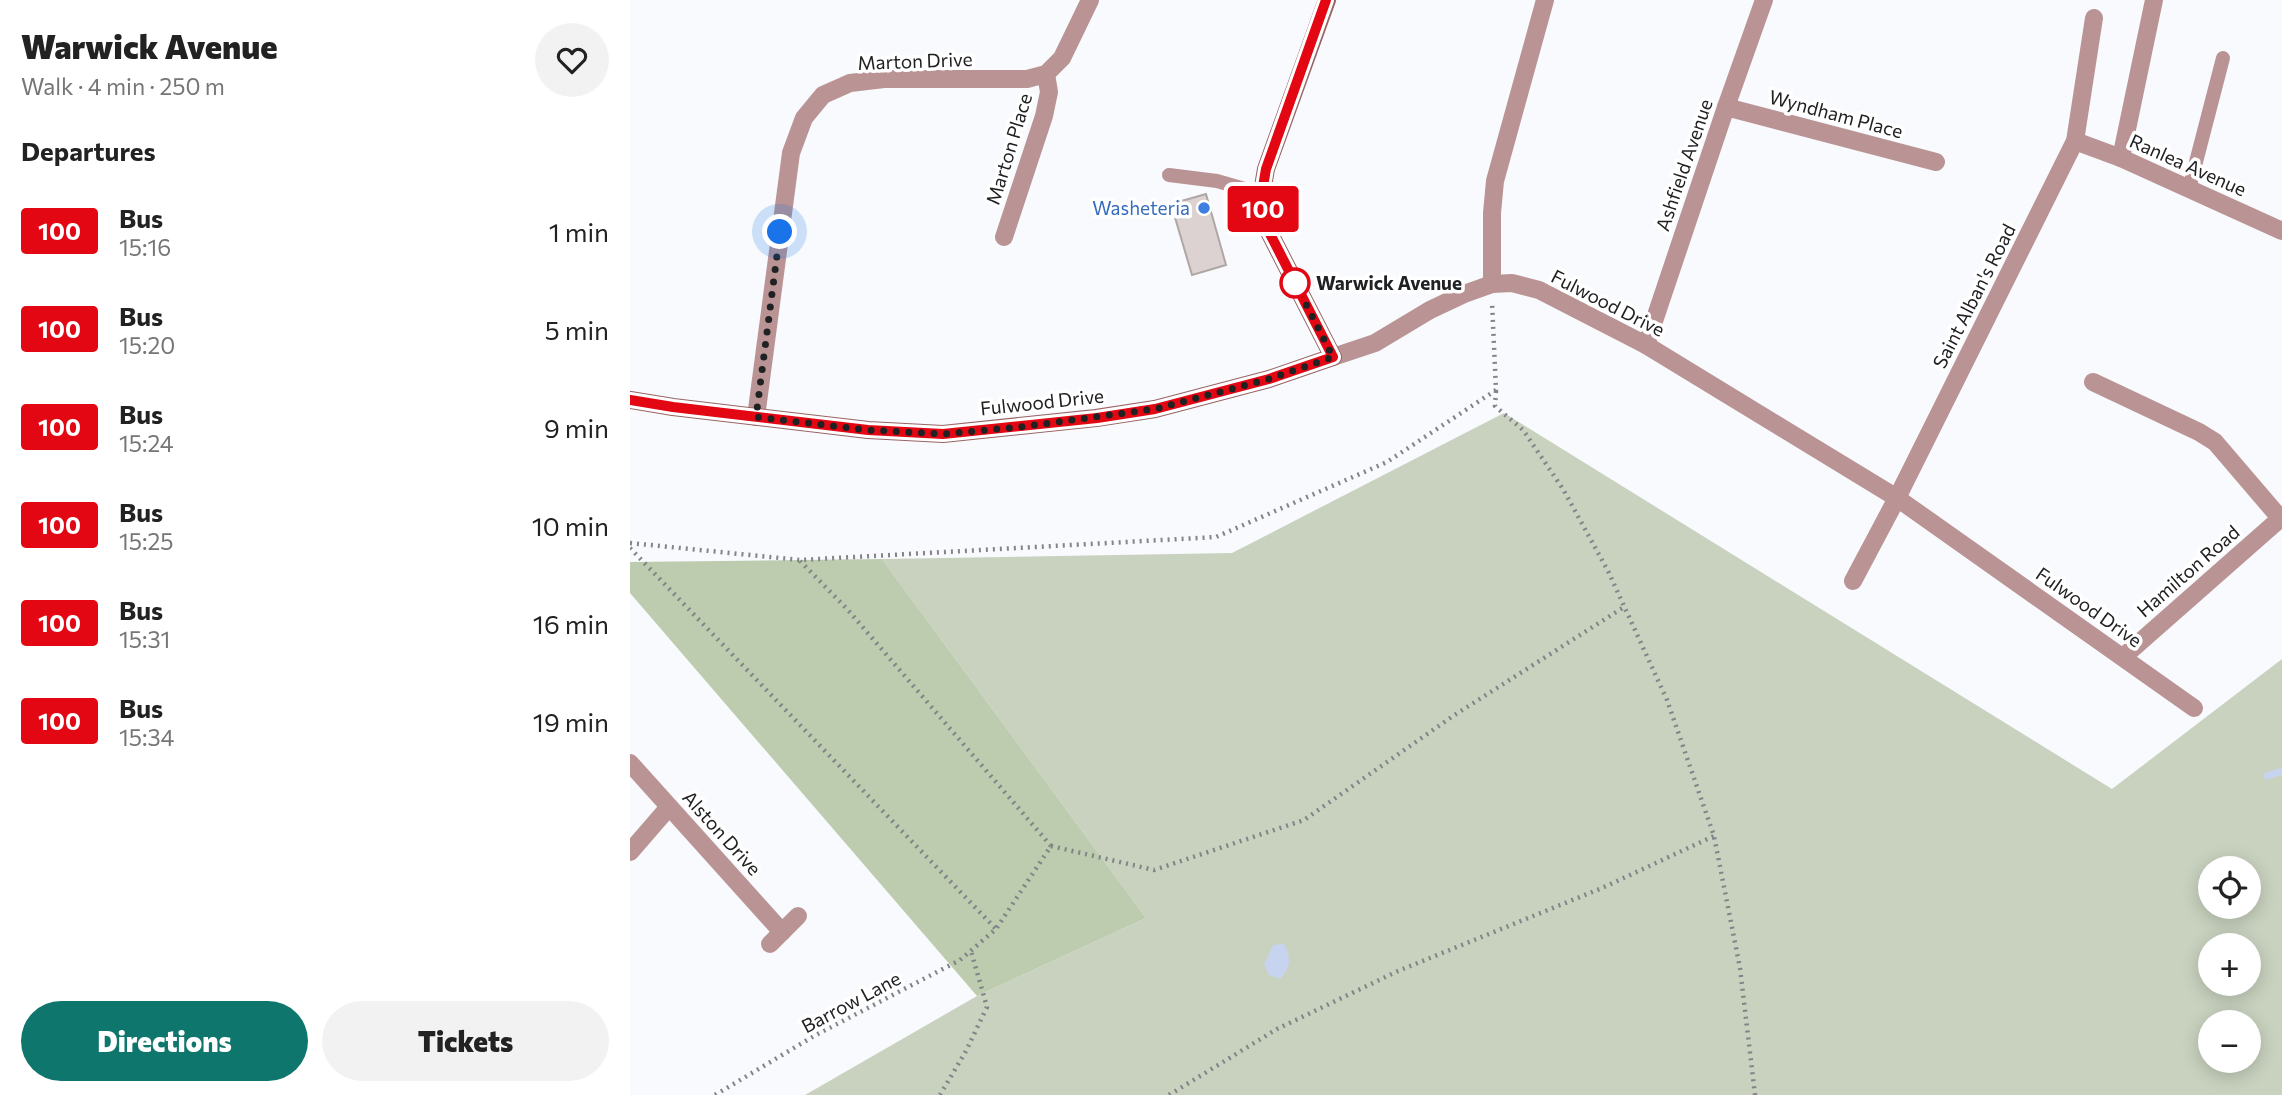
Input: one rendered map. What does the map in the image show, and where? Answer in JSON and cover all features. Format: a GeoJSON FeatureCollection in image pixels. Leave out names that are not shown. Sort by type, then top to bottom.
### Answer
{"type":"FeatureCollection","features":[{"type":"Feature","properties":{"kind":"street"},"geometry":{"type":"LineString","coordinates":[[1046,74],[1062,58],[1090,0]]}},
{"type":"Feature","properties":{"kind":"street"},"geometry":{"type":"LineString","coordinates":[[1326,0],[1266,169],[1262,194],[1267,228],[1333,357]]}},
{"type":"Feature","properties":{"kind":"street"},"geometry":{"type":"LineString","coordinates":[[1492,284],[1494,181],[1545,0]]}},
{"type":"Feature","properties":{"kind":"street","name":"Ashfield Avenue"},"geometry":{"type":"LineString","coordinates":[[1646,345],[1764,0]]}},
{"type":"Feature","properties":{"kind":"street"},"geometry":{"type":"LineString","coordinates":[[2121,159],[2154,0]]}},
{"type":"Feature","properties":{"kind":"street","name":"Saint Alban's Road"},"geometry":{"type":"LineString","coordinates":[[1853,581],[2075,141],[2094,18]]}},
{"type":"Feature","properties":{"kind":"street","name":"Marton Place"},"geometry":{"type":"LineString","coordinates":[[1004,237],[1044,116],[1049,92],[1046,74]]}},
{"type":"Feature","properties":{"kind":"street","name":"Marton Drive"},"geometry":{"type":"LineString","coordinates":[[756,417],[791,153],[804,118],[822,95],[850,83],[872,80],[1027,79],[1046,74]]}},
{"type":"Feature","properties":{"kind":"street","name":"Wyndham Place"},"geometry":{"type":"LineString","coordinates":[[1726,107],[1936,162]]}},
{"type":"Feature","properties":{"kind":"street","name":"Ranlea Avenue"},"geometry":{"type":"LineString","coordinates":[[2075,141],[2282,230]]}},
{"type":"Feature","properties":{"kind":"street","name":"Fulwood Drive"},"geometry":{"type":"LineString","coordinates":[[630,400],[868,430],[943,434],[1020,427],[1155,409],[1269,379],[1375,343],[1430,310],[1464,294],[1492,284],[1512,284],[1539,290],[1646,345],[1897,498],[2194,708]]}},
{"type":"Feature","properties":{"kind":"street"},"geometry":{"type":"LineString","coordinates":[[2093,382],[2215,442],[2281,518]]}},
{"type":"Feature","properties":{"kind":"street","name":"Hamilton Road"},"geometry":{"type":"LineString","coordinates":[[2123,657],[2281,518]]}},
{"type":"Feature","properties":{"kind":"street","name":"Alston Drive"},"geometry":{"type":"LineString","coordinates":[[630,763],[776,938],[798,916]]}},
{"type":"Feature","properties":{"kind":"street"},"geometry":{"type":"LineString","coordinates":[[630,852],[669,807]]}},
{"type":"Feature","properties":{"kind":"lane"},"geometry":{"type":"LineString","coordinates":[[2189,189],[2223,58]]}},
{"type":"Feature","properties":{"kind":"lane"},"geometry":{"type":"LineString","coordinates":[[1169,175],[1217,181],[1262,194]]}},
{"type":"Feature","properties":{"kind":"path"},"geometry":{"type":"LineString","coordinates":[[1492,284],[1495,406],[1523,430],[1563,489],[1608,570],[1667,700],[1714,836],[1740,968],[1755,1095]]}},
{"type":"Feature","properties":{"kind":"path"},"geometry":{"type":"LineString","coordinates":[[630,546],[800,560],[1216,537],[1387,462],[1496,390]]}},
{"type":"Feature","properties":{"kind":"path"},"geometry":{"type":"LineString","coordinates":[[630,546],[996,929]]}},
{"type":"Feature","properties":{"kind":"path"},"geometry":{"type":"LineString","coordinates":[[800,560],[848,610],[1051,846],[1154,870],[1304,820],[1453,716],[1624,607]]}},
{"type":"Feature","properties":{"kind":"path"},"geometry":{"type":"LineString","coordinates":[[1170,1095],[1277,1030],[1386,977],[1602,888],[1714,836]]}},
{"type":"Feature","properties":{"kind":"path","name":"Barrow Lane"},"geometry":{"type":"LineString","coordinates":[[715,1095],[814,1036],[960,960],[996,929],[1051,846]]}},
{"type":"Feature","properties":{"kind":"path"},"geometry":{"type":"LineString","coordinates":[[940,1095],[966,1051],[987,1007],[971,951]]}},
{"type":"Feature","properties":{"kind":"green space"},"geometry":{"type":"Polygon","coordinates":[[[1504,413],[2112,789],[2282,659],[2282,1095],[805,1095],[977,996],[1146,918],[882,559],[1232,553],[1504,413]]]}},
{"type":"Feature","properties":{"kind":"green space"},"geometry":{"type":"Polygon","coordinates":[[[882,559],[1146,918],[977,996],[630,593],[630,562],[882,559]]]}},
{"type":"Feature","properties":{"kind":"water"},"geometry":{"type":"Polygon","coordinates":[[[1273,945],[1285,945],[1289,959],[1288,967],[1280,979],[1269,975],[1264,965],[1273,945]]]}},
{"type":"Feature","properties":{"kind":"building"},"geometry":{"type":"Polygon","coordinates":[[[1206,194],[1226,265],[1192,275],[1171,204],[1206,194]]]}},
{"type":"Feature","properties":{"kind":"waterway"},"geometry":{"type":"LineString","coordinates":[[2267,776],[2282,771]]}},
{"type":"Feature","properties":{"kind":"bus line","name":"100"},"geometry":{"type":"LineString","coordinates":[[630,400],[868,430],[943,434],[1097,418],[1155,409],[1269,379],[1333,357],[1267,228],[1261,198],[1266,169],[1326,0]]}},
{"type":"Feature","properties":{"kind":"place","name":"Washeteria"},"geometry":{"type":"Point","coordinates":[1204,208]}},
{"type":"Feature","properties":{"kind":"place","name":"Warwick Avenue"},"geometry":{"type":"Point","coordinates":[1295,283]}},
{"type":"Feature","properties":{"kind":"route"},"geometry":{"type":"LineString","coordinates":[[780,232],[756,417],[868,430],[943,434],[1097,418],[1155,409],[1269,379],[1333,357],[1295,283]]}}]}
